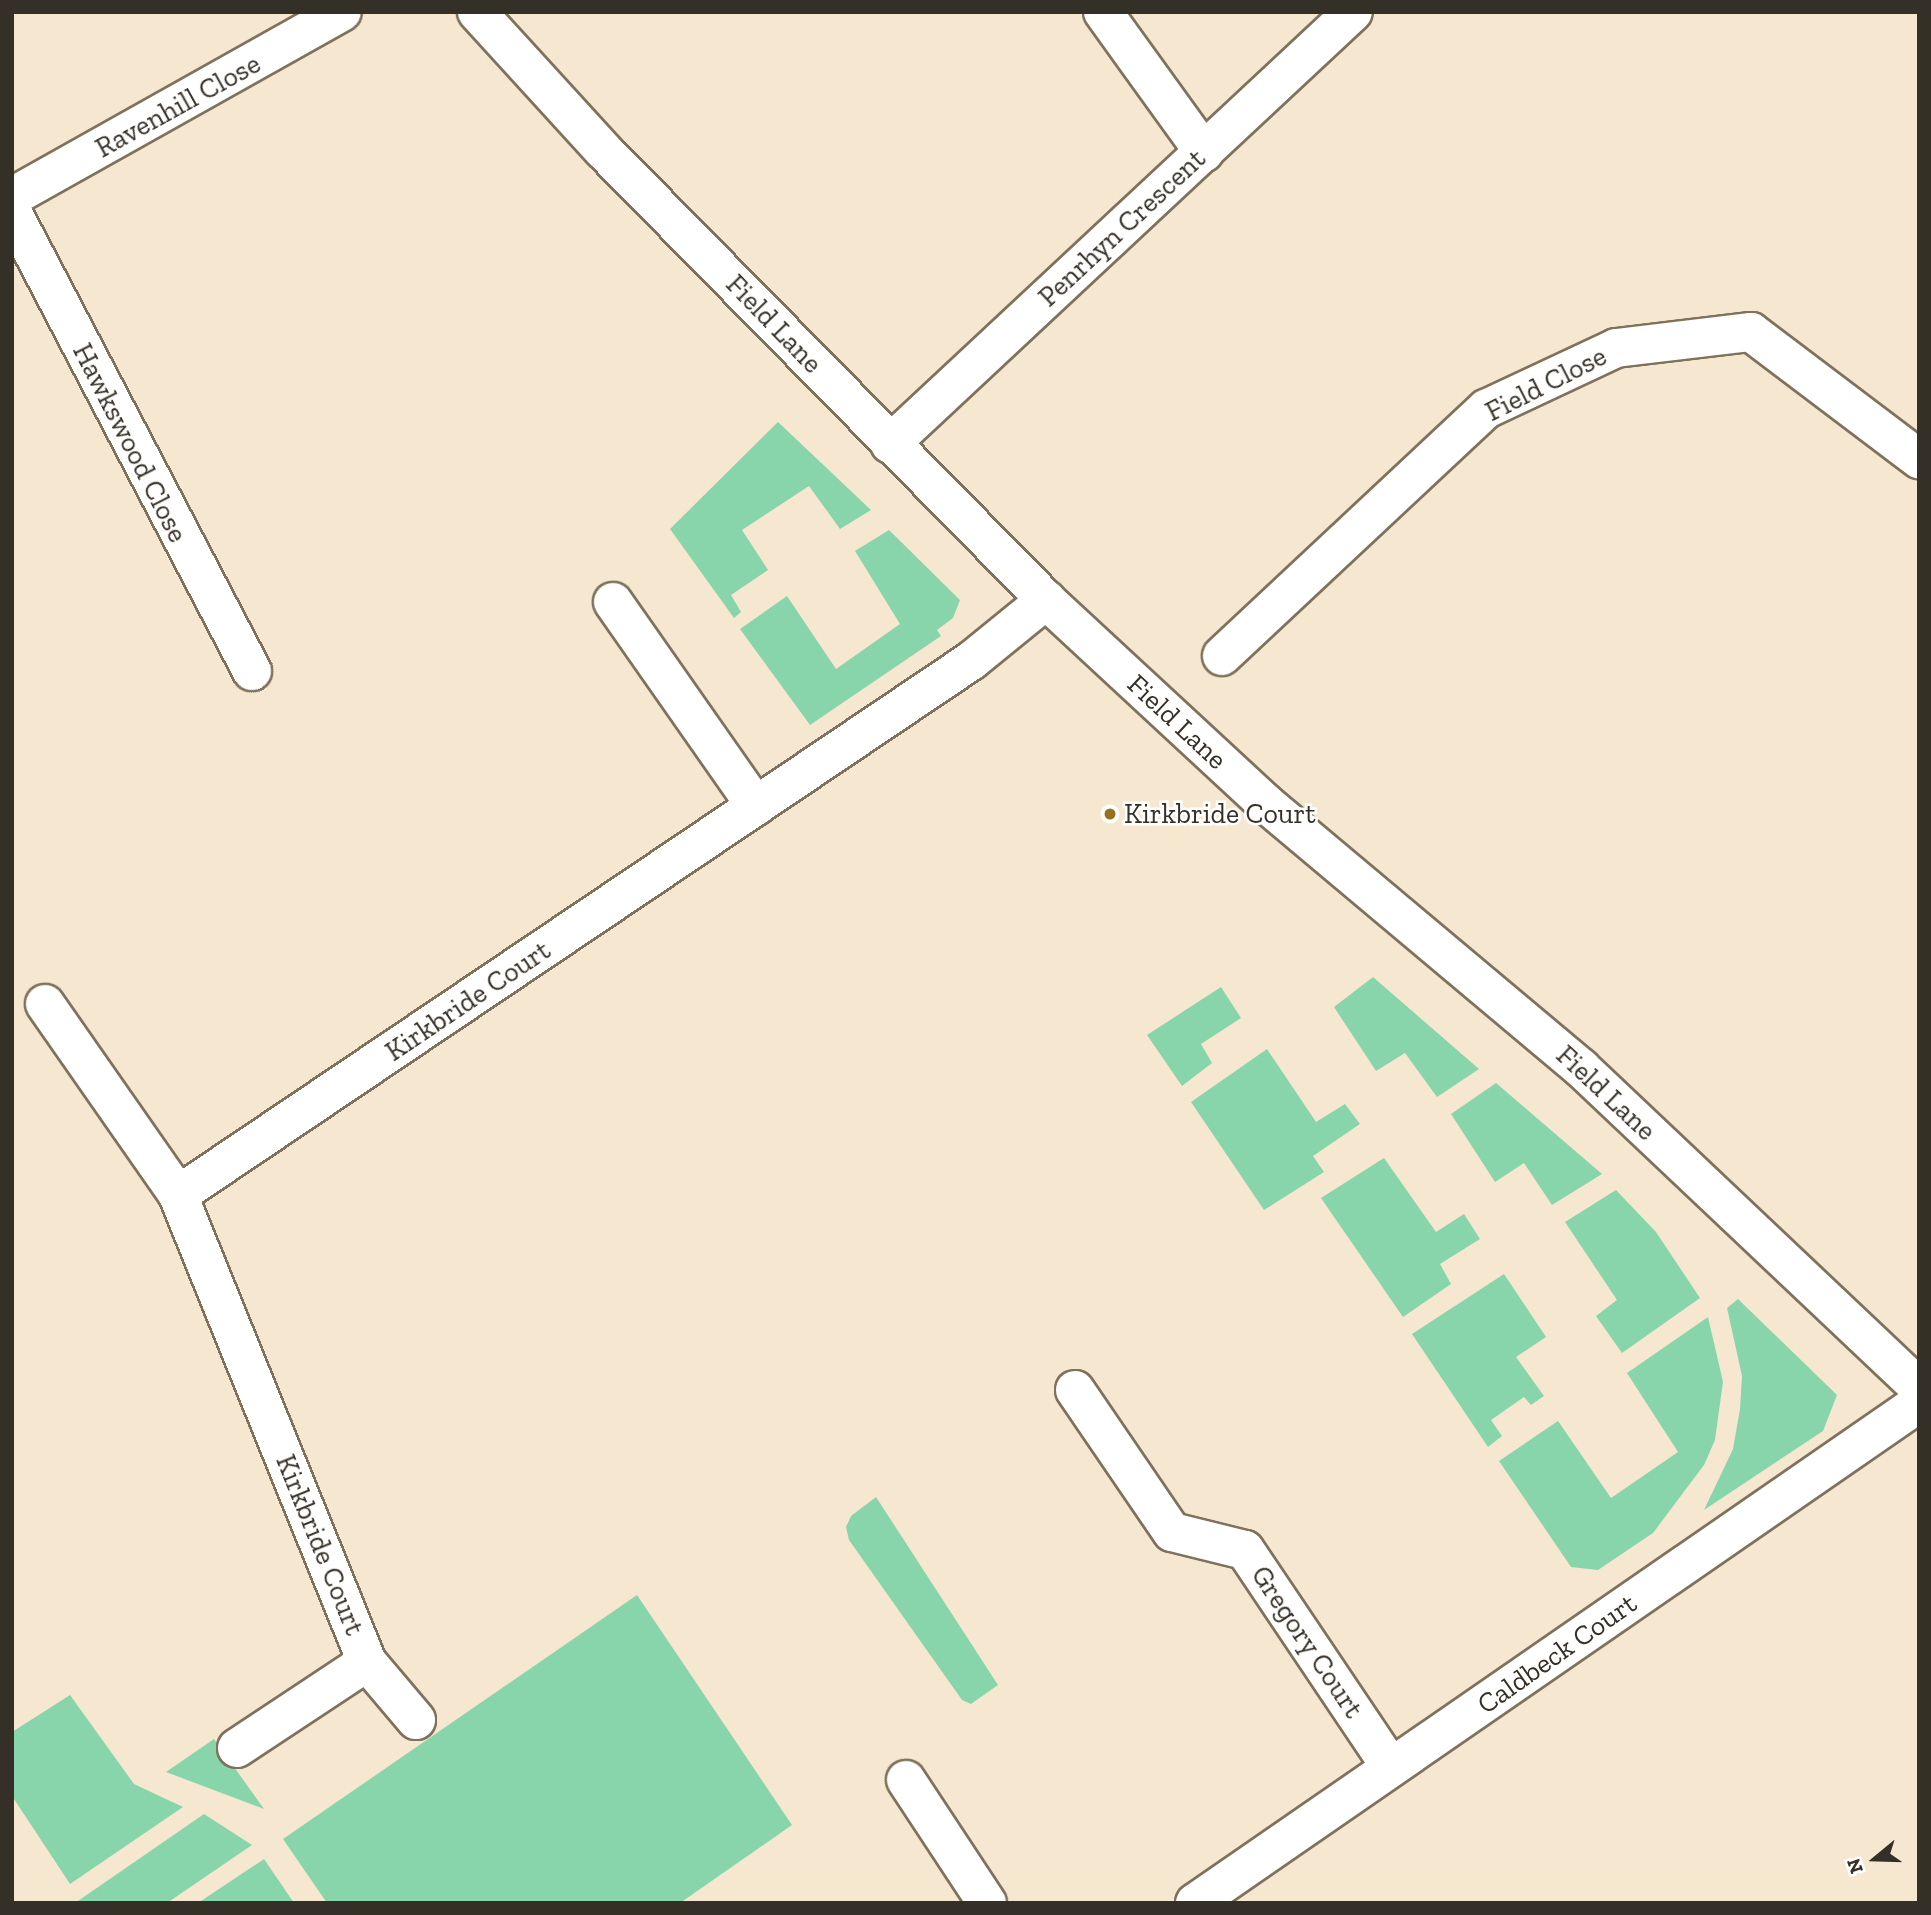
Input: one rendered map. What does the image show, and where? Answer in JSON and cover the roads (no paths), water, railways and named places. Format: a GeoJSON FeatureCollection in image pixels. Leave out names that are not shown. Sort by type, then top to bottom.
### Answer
{"type":"FeatureCollection","features":[{"type":"Feature","properties":{"kind":"street","name":"Ravenhill Close"},"geometry":{"type":"LineString","coordinates":[[12,197],[342,12]]}},
{"type":"Feature","properties":{"kind":"street","name":"Field Lane"},"geometry":{"type":"LineString","coordinates":[[477,12],[603,150],[1046,600],[1264,802],[1581,1068],[1919,1388]]}},
{"type":"Feature","properties":{"kind":"street"},"geometry":{"type":"LineString","coordinates":[[1103,12],[1204,152]]}},
{"type":"Feature","properties":{"kind":"street","name":"Penrhyn Crescent"},"geometry":{"type":"LineString","coordinates":[[891,444],[1353,12]]}},
{"type":"Feature","properties":{"kind":"street","name":"Hawkswood Close"},"geometry":{"type":"LineString","coordinates":[[12,212],[252,671]]}},
{"type":"Feature","properties":{"kind":"street","name":"Field Close"},"geometry":{"type":"LineString","coordinates":[[1222,656],[1486,409],[1616,348],[1751,332],[1919,459]]}},
{"type":"Feature","properties":{"kind":"street","name":"Kirkbride Court"},"geometry":{"type":"LineString","coordinates":[[178,1195],[971,661],[1046,600]]}},
{"type":"Feature","properties":{"kind":"street"},"geometry":{"type":"LineString","coordinates":[[613,603],[756,806]]}},
{"type":"Feature","properties":{"kind":"street","name":"Kirkbride Court"},"geometry":{"type":"LineString","coordinates":[[44,1004],[178,1195],[367,1662],[416,1720]]}},
{"type":"Feature","properties":{"kind":"street","name":"Gregory Court"},"geometry":{"type":"LineString","coordinates":[[1075,1390],[1172,1532],[1245,1550],[1390,1766]]}},
{"type":"Feature","properties":{"kind":"street","name":"Caldbeck Court"},"geometry":{"type":"LineString","coordinates":[[1195,1903],[1919,1403]]}},
{"type":"Feature","properties":{"kind":"street","name":"Kirkbride Court"},"geometry":{"type":"LineString","coordinates":[[237,1748],[367,1662]]}},
{"type":"Feature","properties":{"kind":"street"},"geometry":{"type":"LineString","coordinates":[[906,1780],[987,1903]]}},
{"type":"Feature","properties":{"kind":"place","name":"Kirkbride Court"},"geometry":{"type":"Point","coordinates":[1110,814]}}]}
